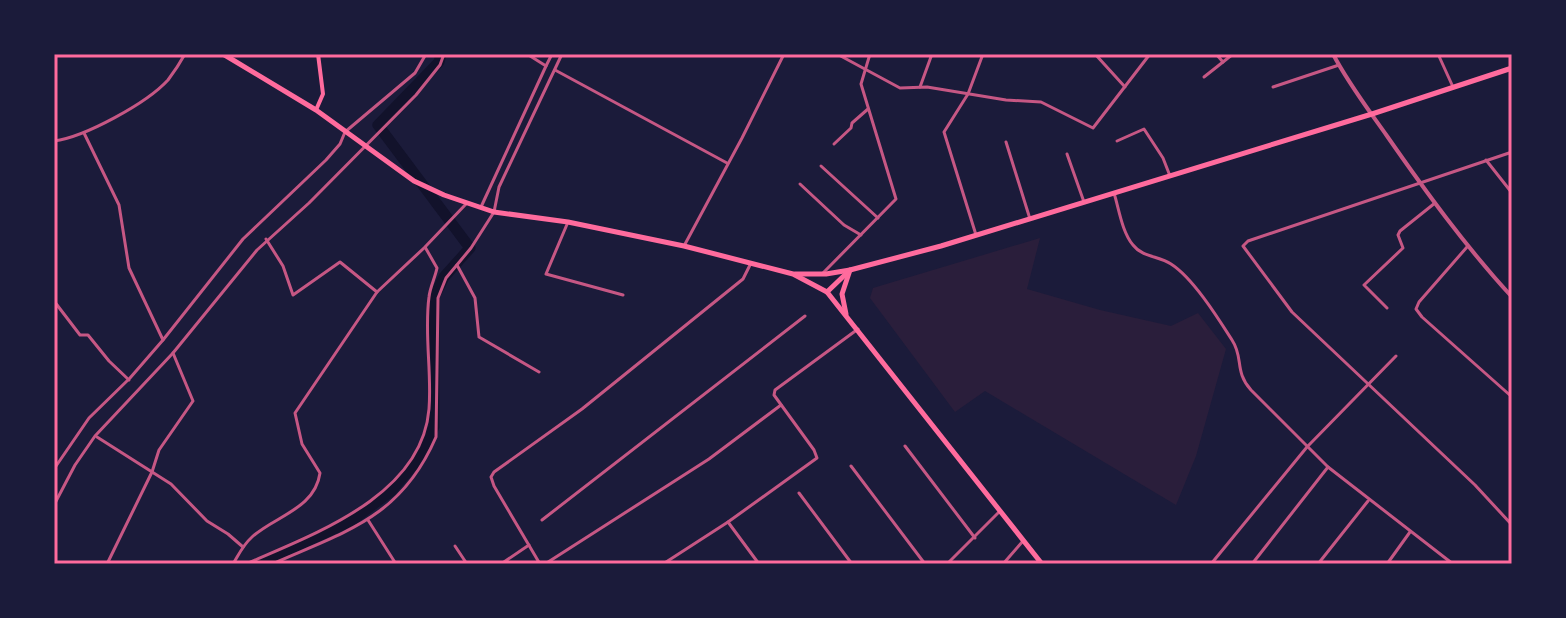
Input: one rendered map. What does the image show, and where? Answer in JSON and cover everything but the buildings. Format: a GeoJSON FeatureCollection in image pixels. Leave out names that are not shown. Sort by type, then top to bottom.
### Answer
{"type":"FeatureCollection","features":[{"type":"Feature","properties":{"kind":"main road"},"geometry":{"type":"LineString","coordinates":[[223,54],[316,110],[414,181],[466,204],[494,212],[568,222],[684,246],[793,274],[827,292],[1042,564]]}},
{"type":"Feature","properties":{"kind":"main road"},"geometry":{"type":"LineString","coordinates":[[316,110],[323,94],[318,54]]}},
{"type":"Feature","properties":{"kind":"main road"},"geometry":{"type":"LineString","coordinates":[[793,274],[850,270],[976,235],[1512,68]]}},
{"type":"Feature","properties":{"kind":"main road"},"geometry":{"type":"LineString","coordinates":[[827,292],[850,270]]}},
{"type":"Feature","properties":{"kind":"main road"},"geometry":{"type":"LineString","coordinates":[[847,315],[842,294],[850,270]]}},
{"type":"Feature","properties":{"kind":"street"},"geometry":{"type":"LineString","coordinates":[[54,141],[84,133],[149,97],[169,79],[185,54]]}},
{"type":"Feature","properties":{"kind":"street"},"geometry":{"type":"LineString","coordinates":[[54,469],[89,418],[129,380],[243,239],[326,160],[340,144],[345,132],[415,73],[426,54]]}},
{"type":"Feature","properties":{"kind":"street"},"geometry":{"type":"LineString","coordinates":[[54,505],[95,436],[173,353],[266,239],[309,203],[416,95],[440,65],[444,54]]}},
{"type":"Feature","properties":{"kind":"street"},"geometry":{"type":"LineString","coordinates":[[527,54],[546,66]]}},
{"type":"Feature","properties":{"kind":"street"},"geometry":{"type":"LineString","coordinates":[[480,209],[552,54]]}},
{"type":"Feature","properties":{"kind":"street"},"geometry":{"type":"LineString","coordinates":[[272,564],[343,535],[368,520],[393,502],[427,458],[436,437],[438,298],[446,278],[484,230],[494,212],[499,187],[562,54]]}},
{"type":"Feature","properties":{"kind":"street"},"geometry":{"type":"LineString","coordinates":[[684,246],[784,54]]}},
{"type":"Feature","properties":{"kind":"street"},"geometry":{"type":"LineString","coordinates":[[837,54],[900,88],[920,87],[1041,102],[1093,128],[1150,54]]}},
{"type":"Feature","properties":{"kind":"street"},"geometry":{"type":"LineString","coordinates":[[822,274],[896,197],[861,84],[870,54]]}},
{"type":"Feature","properties":{"kind":"street"},"geometry":{"type":"LineString","coordinates":[[920,87],[932,54]]}},
{"type":"Feature","properties":{"kind":"street"},"geometry":{"type":"LineString","coordinates":[[976,235],[944,132],[968,94],[983,54]]}},
{"type":"Feature","properties":{"kind":"street"},"geometry":{"type":"LineString","coordinates":[[1095,54],[1126,88]]}},
{"type":"Feature","properties":{"kind":"street"},"geometry":{"type":"LineString","coordinates":[[1216,54],[1223,62]]}},
{"type":"Feature","properties":{"kind":"street"},"geometry":{"type":"LineString","coordinates":[[1204,77],[1233,54]]}},
{"type":"Feature","properties":{"kind":"street"},"geometry":{"type":"LineString","coordinates":[[1333,54],[1467,247],[1512,297]]}},
{"type":"Feature","properties":{"kind":"street"},"geometry":{"type":"LineString","coordinates":[[1438,54],[1453,87]]}},
{"type":"Feature","properties":{"kind":"street"},"geometry":{"type":"LineString","coordinates":[[1273,87],[1339,65]]}},
{"type":"Feature","properties":{"kind":"street"},"geometry":{"type":"LineString","coordinates":[[555,70],[728,163]]}},
{"type":"Feature","properties":{"kind":"street"},"geometry":{"type":"LineString","coordinates":[[834,144],[868,109]]}},
{"type":"Feature","properties":{"kind":"street"},"geometry":{"type":"LineString","coordinates":[[1117,141],[1144,129],[1163,158],[1170,176]]}},
{"type":"Feature","properties":{"kind":"street"},"geometry":{"type":"LineString","coordinates":[[84,133],[119,205],[129,268],[163,340]]}},
{"type":"Feature","properties":{"kind":"street"},"geometry":{"type":"LineString","coordinates":[[1006,142],[1030,219]]}},
{"type":"Feature","properties":{"kind":"street"},"geometry":{"type":"LineString","coordinates":[[1512,152],[1248,241],[1243,246],[1282,301],[1512,525]]}},
{"type":"Feature","properties":{"kind":"street"},"geometry":{"type":"LineString","coordinates":[[1067,154],[1084,202]]}},
{"type":"Feature","properties":{"kind":"street"},"geometry":{"type":"LineString","coordinates":[[1486,160],[1512,193]]}},
{"type":"Feature","properties":{"kind":"street"},"geometry":{"type":"LineString","coordinates":[[821,166],[878,218]]}},
{"type":"Feature","properties":{"kind":"street"},"geometry":{"type":"LineString","coordinates":[[800,184],[844,225],[861,235]]}},
{"type":"Feature","properties":{"kind":"street"},"geometry":{"type":"LineString","coordinates":[[1114,193],[1133,247],[1170,263],[1183,274],[1234,342],[1244,382],[1328,467],[1453,564]]}},
{"type":"Feature","properties":{"kind":"street"},"geometry":{"type":"LineString","coordinates":[[1387,308],[1364,285],[1403,248],[1398,235],[1400,231],[1435,203]]}},
{"type":"Feature","properties":{"kind":"street"},"geometry":{"type":"LineString","coordinates":[[233,564],[243,547],[266,526],[304,504],[315,490],[320,473],[302,444],[295,413],[377,292],[447,227],[466,204]]}},
{"type":"Feature","properties":{"kind":"street"},"geometry":{"type":"LineString","coordinates":[[568,222],[546,274],[623,295]]}},
{"type":"Feature","properties":{"kind":"street"},"geometry":{"type":"LineString","coordinates":[[266,239],[283,266],[293,295],[340,262],[377,292]]}},
{"type":"Feature","properties":{"kind":"street"},"geometry":{"type":"LineString","coordinates":[[246,564],[356,512],[390,483],[421,447],[429,411],[428,309],[437,268],[425,247]]}},
{"type":"Feature","properties":{"kind":"street"},"geometry":{"type":"LineString","coordinates":[[1467,247],[1416,309],[1512,397]]}},
{"type":"Feature","properties":{"kind":"street"},"geometry":{"type":"LineString","coordinates":[[751,263],[743,279],[582,409],[491,477],[543,564],[709,459],[781,405]]}},
{"type":"Feature","properties":{"kind":"street"},"geometry":{"type":"LineString","coordinates":[[457,265],[475,298],[479,337],[539,372]]}},
{"type":"Feature","properties":{"kind":"street"},"geometry":{"type":"LineString","coordinates":[[54,301],[80,335],[88,335],[129,380]]}},
{"type":"Feature","properties":{"kind":"street"},"geometry":{"type":"LineString","coordinates":[[542,520],[805,316]]}},
{"type":"Feature","properties":{"kind":"street"},"geometry":{"type":"LineString","coordinates":[[663,564],[817,458],[774,395],[778,387],[858,329]]}},
{"type":"Feature","properties":{"kind":"street"},"geometry":{"type":"LineString","coordinates":[[107,564],[152,472],[159,450],[193,401],[173,353]]}},
{"type":"Feature","properties":{"kind":"street"},"geometry":{"type":"LineString","coordinates":[[1211,564],[1307,447],[1396,356]]}},
{"type":"Feature","properties":{"kind":"street"},"geometry":{"type":"LineString","coordinates":[[95,436],[152,472],[189,501],[207,521],[243,547]]}},
{"type":"Feature","properties":{"kind":"street"},"geometry":{"type":"LineString","coordinates":[[905,446],[975,538]]}},
{"type":"Feature","properties":{"kind":"street"},"geometry":{"type":"LineString","coordinates":[[851,466],[925,564]]}},
{"type":"Feature","properties":{"kind":"street"},"geometry":{"type":"LineString","coordinates":[[1252,564],[1328,467]]}},
{"type":"Feature","properties":{"kind":"street"},"geometry":{"type":"LineString","coordinates":[[799,493],[852,564]]}},
{"type":"Feature","properties":{"kind":"street"},"geometry":{"type":"LineString","coordinates":[[1318,564],[1369,500]]}},
{"type":"Feature","properties":{"kind":"street"},"geometry":{"type":"LineString","coordinates":[[947,564],[999,512]]}},
{"type":"Feature","properties":{"kind":"street"},"geometry":{"type":"LineString","coordinates":[[368,520],[396,564]]}},
{"type":"Feature","properties":{"kind":"street"},"geometry":{"type":"LineString","coordinates":[[728,522],[759,564]]}},
{"type":"Feature","properties":{"kind":"street"},"geometry":{"type":"LineString","coordinates":[[1387,564],[1410,532]]}},
{"type":"Feature","properties":{"kind":"street"},"geometry":{"type":"LineString","coordinates":[[1003,564],[1023,541]]}},
{"type":"Feature","properties":{"kind":"street"},"geometry":{"type":"LineString","coordinates":[[501,564],[529,545]]}},
{"type":"Feature","properties":{"kind":"street"},"geometry":{"type":"LineString","coordinates":[[455,546],[467,564]]}},
{"type":"Feature","properties":{"kind":"street"},"geometry":{"type":"LineString","coordinates":[[1215,559],[1221,564]]}},
{"type":"Feature","properties":{"kind":"shaded area"},"geometry":{"type":"Polygon","coordinates":[[[1040,238],[1027,289],[1171,326],[1198,313],[1226,349],[1196,456],[1176,505],[985,391],[955,412],[870,298],[873,288],[1040,238]]]}},
{"type":"Feature","properties":{"kind":"waterway"},"geometry":{"type":"LineString","coordinates":[[257,564],[351,521],[391,491],[415,463],[434,427],[434,297],[444,277],[470,248],[378,125],[439,62],[441,54]]}}]}
